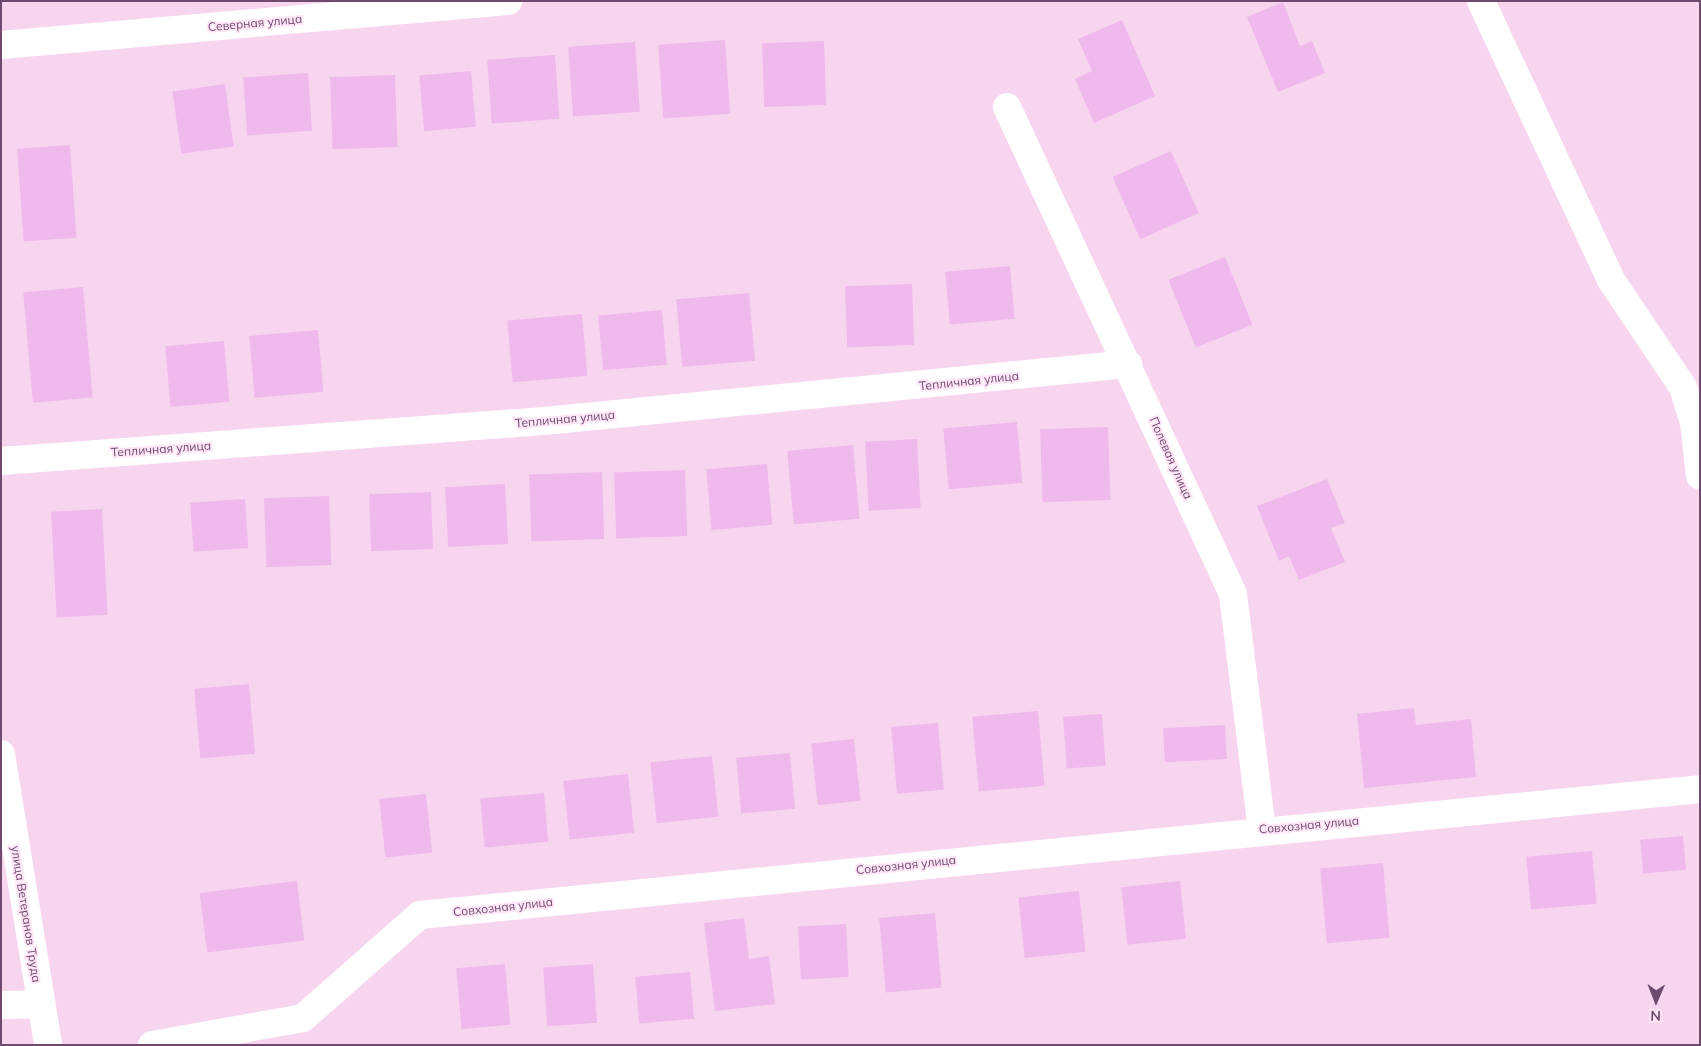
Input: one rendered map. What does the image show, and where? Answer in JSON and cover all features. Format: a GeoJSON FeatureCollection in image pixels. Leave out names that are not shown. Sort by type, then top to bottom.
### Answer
{"type":"FeatureCollection","features":[{"type":"Feature","properties":{"kind":"street","name":"Северная улица"},"geometry":{"type":"LineString","coordinates":[[1,45],[508,1]]}},
{"type":"Feature","properties":{"kind":"street"},"geometry":{"type":"LineString","coordinates":[[1481,1],[1611,280],[1691,383],[1700,476]]}},
{"type":"Feature","properties":{"kind":"street","name":"Полевая улица"},"geometry":{"type":"LineString","coordinates":[[1007,107],[1128,364],[1233,594],[1262,829]]}},
{"type":"Feature","properties":{"kind":"street","name":"Тепличная улица"},"geometry":{"type":"LineString","coordinates":[[1,461],[573,418],[1128,364]]}},
{"type":"Feature","properties":{"kind":"street","name":"улица Ветеранов Труда"},"geometry":{"type":"LineString","coordinates":[[1,754],[48,1045]]}},
{"type":"Feature","properties":{"kind":"street","name":"Совхозная улица"},"geometry":{"type":"LineString","coordinates":[[152,1045],[302,1018],[420,916],[1262,829],[1700,789]]}},
{"type":"Feature","properties":{"kind":"street"},"geometry":{"type":"LineString","coordinates":[[1,1005],[40,1004]]}},
{"type":"Feature","properties":{"kind":"shaded area"},"geometry":{"type":"Polygon","coordinates":[[[1,1],[1700,1],[1700,1045],[1,1045],[1,1]]]}},
{"type":"Feature","properties":{"kind":"building"},"geometry":{"type":"Polygon","coordinates":[[[1283,2],[1300,46],[1312,41],[1325,73],[1278,92],[1247,17],[1283,2]]]}},
{"type":"Feature","properties":{"kind":"building"},"geometry":{"type":"Polygon","coordinates":[[[1122,20],[1155,96],[1094,123],[1075,79],[1092,71],[1078,39],[1122,20]]]}},
{"type":"Feature","properties":{"kind":"building"},"geometry":{"type":"Polygon","coordinates":[[[725,40],[730,114],[663,118],[658,45],[725,40]]]}},
{"type":"Feature","properties":{"kind":"building"},"geometry":{"type":"Polygon","coordinates":[[[824,41],[826,105],[764,107],[762,43],[824,41]]]}},
{"type":"Feature","properties":{"kind":"building"},"geometry":{"type":"Polygon","coordinates":[[[635,42],[640,112],[573,117],[568,47],[635,42]]]}},
{"type":"Feature","properties":{"kind":"building"},"geometry":{"type":"Polygon","coordinates":[[[555,55],[559,119],[492,124],[487,60],[555,55]]]}},
{"type":"Feature","properties":{"kind":"building"},"geometry":{"type":"Polygon","coordinates":[[[471,71],[476,127],[424,131],[419,76],[471,71]]]}},
{"type":"Feature","properties":{"kind":"building"},"geometry":{"type":"Polygon","coordinates":[[[308,73],[312,131],[247,135],[243,78],[308,73]]]}},
{"type":"Feature","properties":{"kind":"building"},"geometry":{"type":"Polygon","coordinates":[[[395,75],[398,147],[333,149],[330,77],[395,75]]]}},
{"type":"Feature","properties":{"kind":"building"},"geometry":{"type":"Polygon","coordinates":[[[225,84],[234,146],[181,154],[173,91],[225,84]]]}},
{"type":"Feature","properties":{"kind":"building"},"geometry":{"type":"Polygon","coordinates":[[[70,145],[76,238],[24,241],[17,149],[70,145]]]}},
{"type":"Feature","properties":{"kind":"building"},"geometry":{"type":"Polygon","coordinates":[[[1171,151],[1199,213],[1140,239],[1113,177],[1171,151]]]}},
{"type":"Feature","properties":{"kind":"building"},"geometry":{"type":"Polygon","coordinates":[[[1225,257],[1252,325],[1196,348],[1168,280],[1225,257]]]}},
{"type":"Feature","properties":{"kind":"building"},"geometry":{"type":"Polygon","coordinates":[[[1010,266],[1015,319],[950,324],[945,272],[1010,266]]]}},
{"type":"Feature","properties":{"kind":"building"},"geometry":{"type":"Polygon","coordinates":[[[912,284],[914,345],[847,347],[845,286],[912,284]]]}},
{"type":"Feature","properties":{"kind":"building"},"geometry":{"type":"Polygon","coordinates":[[[83,287],[93,398],[33,403],[23,292],[83,287]]]}},
{"type":"Feature","properties":{"kind":"building"},"geometry":{"type":"Polygon","coordinates":[[[749,293],[755,361],[682,367],[676,299],[749,293]]]}},
{"type":"Feature","properties":{"kind":"building"},"geometry":{"type":"Polygon","coordinates":[[[662,310],[667,365],[603,370],[598,316],[662,310]]]}},
{"type":"Feature","properties":{"kind":"building"},"geometry":{"type":"Polygon","coordinates":[[[582,314],[587,376],[513,382],[507,321],[582,314]]]}},
{"type":"Feature","properties":{"kind":"building"},"geometry":{"type":"Polygon","coordinates":[[[318,330],[323,392],[255,398],[249,336],[318,330]]]}},
{"type":"Feature","properties":{"kind":"building"},"geometry":{"type":"Polygon","coordinates":[[[224,341],[229,402],[171,407],[165,346],[224,341]]]}},
{"type":"Feature","properties":{"kind":"building"},"geometry":{"type":"Polygon","coordinates":[[[1017,422],[1022,483],[949,489],[943,428],[1017,422]]]}},
{"type":"Feature","properties":{"kind":"building"},"geometry":{"type":"Polygon","coordinates":[[[1108,427],[1111,500],[1043,502],[1040,429],[1108,427]]]}},
{"type":"Feature","properties":{"kind":"building"},"geometry":{"type":"Polygon","coordinates":[[[917,439],[921,508],[869,511],[865,442],[917,439]]]}},
{"type":"Feature","properties":{"kind":"building"},"geometry":{"type":"Polygon","coordinates":[[[853,445],[859,519],[794,524],[787,451],[853,445]]]}},
{"type":"Feature","properties":{"kind":"building"},"geometry":{"type":"Polygon","coordinates":[[[767,464],[772,525],[712,530],[706,469],[767,464]]]}},
{"type":"Feature","properties":{"kind":"building"},"geometry":{"type":"Polygon","coordinates":[[[685,470],[687,536],[616,538],[614,472],[685,470]]]}},
{"type":"Feature","properties":{"kind":"building"},"geometry":{"type":"Polygon","coordinates":[[[602,472],[604,539],[531,542],[529,475],[602,472]]]}},
{"type":"Feature","properties":{"kind":"building"},"geometry":{"type":"Polygon","coordinates":[[[1327,479],[1345,523],[1331,528],[1345,562],[1299,580],[1289,556],[1279,561],[1257,506],[1327,479]]]}},
{"type":"Feature","properties":{"kind":"building"},"geometry":{"type":"Polygon","coordinates":[[[505,484],[508,544],[448,547],[445,487],[505,484]]]}},
{"type":"Feature","properties":{"kind":"building"},"geometry":{"type":"Polygon","coordinates":[[[431,492],[433,549],[371,551],[369,494],[431,492]]]}},
{"type":"Feature","properties":{"kind":"building"},"geometry":{"type":"Polygon","coordinates":[[[329,496],[331,565],[266,567],[264,498],[329,496]]]}},
{"type":"Feature","properties":{"kind":"building"},"geometry":{"type":"Polygon","coordinates":[[[245,499],[248,548],[194,552],[190,503],[245,499]]]}},
{"type":"Feature","properties":{"kind":"building"},"geometry":{"type":"Polygon","coordinates":[[[102,509],[108,615],[57,618],[51,512],[102,509]]]}},
{"type":"Feature","properties":{"kind":"building"},"geometry":{"type":"Polygon","coordinates":[[[249,684],[255,754],[200,759],[194,689],[249,684]]]}},
{"type":"Feature","properties":{"kind":"building"},"geometry":{"type":"Polygon","coordinates":[[[1414,708],[1416,725],[1471,719],[1476,777],[1364,788],[1357,714],[1414,708]]]}},
{"type":"Feature","properties":{"kind":"building"},"geometry":{"type":"Polygon","coordinates":[[[1038,711],[1045,786],[979,791],[972,717],[1038,711]]]}},
{"type":"Feature","properties":{"kind":"building"},"geometry":{"type":"Polygon","coordinates":[[[1102,714],[1106,766],[1067,769],[1063,717],[1102,714]]]}},
{"type":"Feature","properties":{"kind":"building"},"geometry":{"type":"Polygon","coordinates":[[[938,723],[944,790],[897,794],[891,727],[938,723]]]}},
{"type":"Feature","properties":{"kind":"building"},"geometry":{"type":"Polygon","coordinates":[[[1225,725],[1227,759],[1165,762],[1163,728],[1225,725]]]}},
{"type":"Feature","properties":{"kind":"building"},"geometry":{"type":"Polygon","coordinates":[[[854,739],[860,801],[818,805],[811,743],[854,739]]]}},
{"type":"Feature","properties":{"kind":"building"},"geometry":{"type":"Polygon","coordinates":[[[790,753],[795,809],[741,813],[736,758],[790,753]]]}},
{"type":"Feature","properties":{"kind":"building"},"geometry":{"type":"Polygon","coordinates":[[[712,756],[718,817],[657,823],[650,762],[712,756]]]}},
{"type":"Feature","properties":{"kind":"building"},"geometry":{"type":"Polygon","coordinates":[[[628,774],[634,833],[570,839],[563,781],[628,774]]]}},
{"type":"Feature","properties":{"kind":"building"},"geometry":{"type":"Polygon","coordinates":[[[544,793],[548,842],[485,847],[480,799],[544,793]]]}},
{"type":"Feature","properties":{"kind":"building"},"geometry":{"type":"Polygon","coordinates":[[[426,794],[432,853],[385,858],[379,799],[426,794]]]}},
{"type":"Feature","properties":{"kind":"building"},"geometry":{"type":"Polygon","coordinates":[[[1683,836],[1686,870],[1643,874],[1640,840],[1683,836]]]}},
{"type":"Feature","properties":{"kind":"building"},"geometry":{"type":"Polygon","coordinates":[[[1592,851],[1597,904],[1531,910],[1526,857],[1592,851]]]}},
{"type":"Feature","properties":{"kind":"building"},"geometry":{"type":"Polygon","coordinates":[[[1383,863],[1390,938],[1327,943],[1320,868],[1383,863]]]}},
{"type":"Feature","properties":{"kind":"building"},"geometry":{"type":"Polygon","coordinates":[[[297,881],[304,941],[207,952],[200,893],[297,881]]]}},
{"type":"Feature","properties":{"kind":"building"},"geometry":{"type":"Polygon","coordinates":[[[1180,881],[1186,939],[1127,945],[1121,887],[1180,881]]]}},
{"type":"Feature","properties":{"kind":"building"},"geometry":{"type":"Polygon","coordinates":[[[1079,891],[1085,952],[1025,958],[1018,897],[1079,891]]]}},
{"type":"Feature","properties":{"kind":"building"},"geometry":{"type":"Polygon","coordinates":[[[935,913],[942,988],[886,993],[879,918],[935,913]]]}},
{"type":"Feature","properties":{"kind":"building"},"geometry":{"type":"Polygon","coordinates":[[[744,918],[749,959],[769,956],[775,1004],[715,1011],[704,923],[744,918]]]}},
{"type":"Feature","properties":{"kind":"building"},"geometry":{"type":"Polygon","coordinates":[[[846,924],[849,977],[801,979],[798,927],[846,924]]]}},
{"type":"Feature","properties":{"kind":"building"},"geometry":{"type":"Polygon","coordinates":[[[505,964],[510,1025],[462,1029],[456,968],[505,964]]]}},
{"type":"Feature","properties":{"kind":"building"},"geometry":{"type":"Polygon","coordinates":[[[593,964],[597,1023],[547,1026],[543,967],[593,964]]]}},
{"type":"Feature","properties":{"kind":"building"},"geometry":{"type":"Polygon","coordinates":[[[690,972],[694,1019],[639,1024],[635,977],[690,972]]]}}]}
